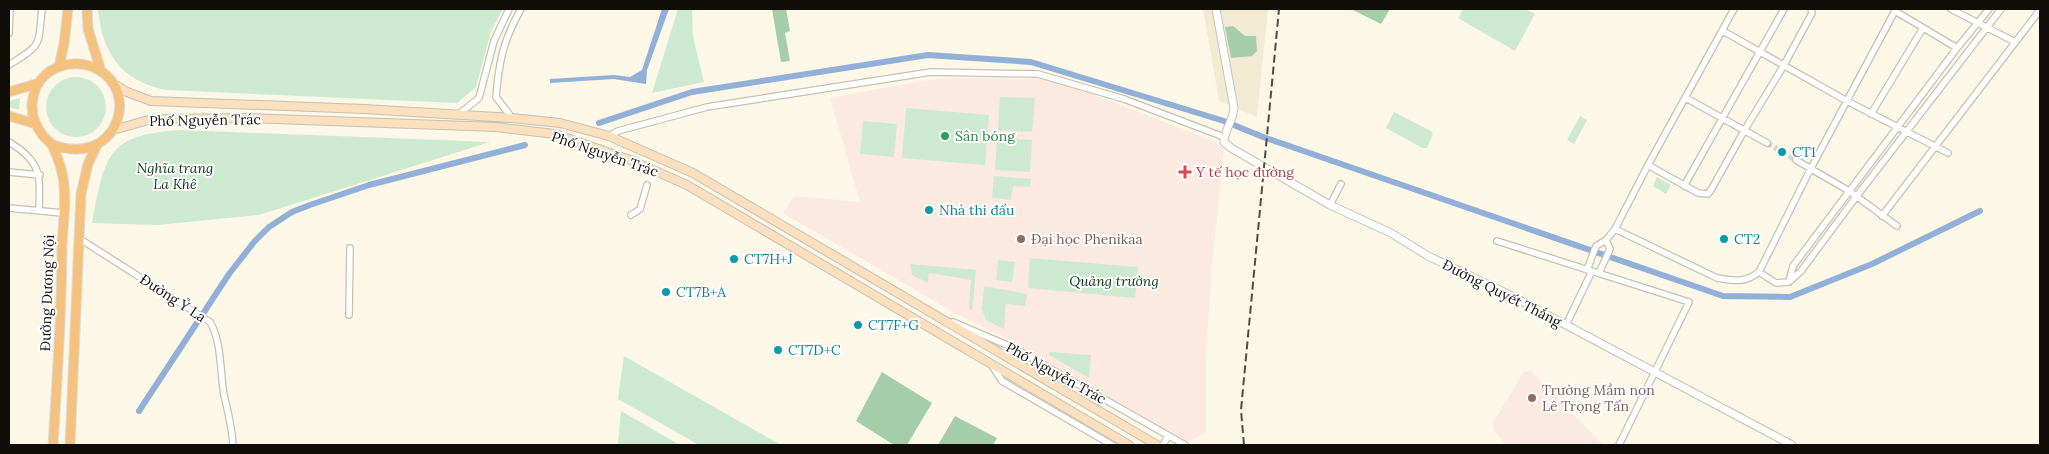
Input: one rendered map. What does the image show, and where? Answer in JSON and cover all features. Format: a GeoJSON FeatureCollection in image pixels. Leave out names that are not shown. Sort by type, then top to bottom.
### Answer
{"type":"FeatureCollection","features":[{"type":"Feature","properties":{"kind":"main road"},"geometry":{"type":"LineString","coordinates":[[59,66],[64,44],[68,9]]}},
{"type":"Feature","properties":{"kind":"main road"},"geometry":{"type":"LineString","coordinates":[[87,9],[88,29],[101,71],[116,89],[119,106],[117,122],[113,130],[97,145],[80,150],[70,150],[51,144],[36,124],[33,116],[33,99],[39,83],[51,70],[59,66],[80,63],[101,71]]}},
{"type":"Feature","properties":{"kind":"main road","name":"Phố Nguyễn Trác"},"geometry":{"type":"LineString","coordinates":[[111,82],[127,92],[151,101],[364,109],[512,118],[560,123],[609,136],[693,173],[1158,445]]}},
{"type":"Feature","properties":{"kind":"main road"},"geometry":{"type":"LineString","coordinates":[[9,92],[39,83]]}},
{"type":"Feature","properties":{"kind":"main road"},"geometry":{"type":"LineString","coordinates":[[247,106],[247,118]]}},
{"type":"Feature","properties":{"kind":"main road"},"geometry":{"type":"LineString","coordinates":[[9,116],[36,124]]}},
{"type":"Feature","properties":{"kind":"main road","name":"Phố Nguyễn Trác"},"geometry":{"type":"LineString","coordinates":[[113,130],[152,119],[247,118],[496,127],[555,134],[633,161],[687,185],[1129,445]]}},
{"type":"Feature","properties":{"kind":"main road","name":"Đường Dương Nội"},"geometry":{"type":"LineString","coordinates":[[51,144],[63,178],[62,296],[53,445]]}},
{"type":"Feature","properties":{"kind":"main road","name":"Đường Dương Nội"},"geometry":{"type":"LineString","coordinates":[[70,445],[81,194],[88,164],[97,145]]}},
{"type":"Feature","properties":{"kind":"main road"},"geometry":{"type":"LineString","coordinates":[[846,278],[851,267]]}},
{"type":"Feature","properties":{"kind":"main road"},"geometry":{"type":"LineString","coordinates":[[62,296],[76,296]]}},
{"type":"Feature","properties":{"kind":"street"},"geometry":{"type":"LineString","coordinates":[[9,33],[10,9]]}},
{"type":"Feature","properties":{"kind":"street"},"geometry":{"type":"LineString","coordinates":[[9,65],[33,50],[39,42],[42,9]]}},
{"type":"Feature","properties":{"kind":"street"},"geometry":{"type":"LineString","coordinates":[[459,114],[479,98],[494,41],[509,9]]}},
{"type":"Feature","properties":{"kind":"street"},"geometry":{"type":"LineString","coordinates":[[512,118],[496,97],[499,62],[511,28],[521,9]]}},
{"type":"Feature","properties":{"kind":"street"},"geometry":{"type":"LineString","coordinates":[[609,136],[618,131],[707,107],[931,72],[1038,74],[1124,99],[1225,135],[1233,120],[1234,108],[1216,9]]}},
{"type":"Feature","properties":{"kind":"street"},"geometry":{"type":"LineString","coordinates":[[1566,325],[1589,269],[1596,246],[1606,240],[1615,229],[1734,9]]}},
{"type":"Feature","properties":{"kind":"street"},"geometry":{"type":"LineString","coordinates":[[1684,186],[1784,9]]}},
{"type":"Feature","properties":{"kind":"street"},"geometry":{"type":"LineString","coordinates":[[1648,165],[1698,193],[1708,194],[1784,65],[1812,13],[1812,9]]}},
{"type":"Feature","properties":{"kind":"street"},"geometry":{"type":"LineString","coordinates":[[1951,9],[2015,42]]}},
{"type":"Feature","properties":{"kind":"street"},"geometry":{"type":"LineString","coordinates":[[1789,282],[1794,266],[1956,48],[1989,9]]}},
{"type":"Feature","properties":{"kind":"street"},"geometry":{"type":"LineString","coordinates":[[1759,272],[1776,282],[1789,282],[1802,271],[1906,131],[2001,9]]}},
{"type":"Feature","properties":{"kind":"street"},"geometry":{"type":"LineString","coordinates":[[1615,229],[1718,278],[1734,281],[1747,280],[1759,272],[1811,168],[1895,10],[1956,48]]}},
{"type":"Feature","properties":{"kind":"street"},"geometry":{"type":"LineString","coordinates":[[1882,216],[2040,10]]}},
{"type":"Feature","properties":{"kind":"street"},"geometry":{"type":"LineString","coordinates":[[1871,114],[1923,28]]}},
{"type":"Feature","properties":{"kind":"street"},"geometry":{"type":"LineString","coordinates":[[1723,31],[1847,101],[1948,153]]}},
{"type":"Feature","properties":{"kind":"street"},"geometry":{"type":"LineString","coordinates":[[1686,98],[1767,143]]}},
{"type":"Feature","properties":{"kind":"street","name":"Đường Quyết Thắng"},"geometry":{"type":"LineString","coordinates":[[1225,135],[1224,142],[1231,148],[1330,205],[1391,233],[1428,256],[1566,325],[1792,445]]}},
{"type":"Feature","properties":{"kind":"street"},"geometry":{"type":"LineString","coordinates":[[9,142],[27,156],[40,175],[39,210]]}},
{"type":"Feature","properties":{"kind":"street"},"geometry":{"type":"LineString","coordinates":[[1796,160],[1849,191],[1896,226]]}},
{"type":"Feature","properties":{"kind":"street"},"geometry":{"type":"LineString","coordinates":[[9,172],[40,175]]}},
{"type":"Feature","properties":{"kind":"street"},"geometry":{"type":"LineString","coordinates":[[1330,205],[1341,184]]}},
{"type":"Feature","properties":{"kind":"street"},"geometry":{"type":"LineString","coordinates":[[631,215],[640,209],[647,185]]}},
{"type":"Feature","properties":{"kind":"street"},"geometry":{"type":"LineString","coordinates":[[9,208],[63,213]]}},
{"type":"Feature","properties":{"kind":"street","name":"Đường Ỷ La"},"geometry":{"type":"LineString","coordinates":[[80,239],[210,322],[221,365],[224,395],[231,421],[233,445]]}},
{"type":"Feature","properties":{"kind":"street"},"geometry":{"type":"LineString","coordinates":[[1600,272],[1610,249],[1606,240]]}},
{"type":"Feature","properties":{"kind":"street"},"geometry":{"type":"LineString","coordinates":[[1497,241],[1600,272],[1689,302],[1620,445]]}},
{"type":"Feature","properties":{"kind":"street"},"geometry":{"type":"LineString","coordinates":[[349,315],[350,248]]}},
{"type":"Feature","properties":{"kind":"street","name":"Phố Nguyễn Trác"},"geometry":{"type":"LineString","coordinates":[[923,309],[1014,348],[1184,445]]}},
{"type":"Feature","properties":{"kind":"street","name":"Phố Nguyễn Trác"},"geometry":{"type":"LineString","coordinates":[[990,362],[1002,381],[1110,445]]}},
{"type":"Feature","properties":{"kind":"street"},"geometry":{"type":"LineString","coordinates":[[1163,445],[1168,436]]}},
{"type":"Feature","properties":{"kind":"shaded area"},"geometry":{"type":"Polygon","coordinates":[[[1203,9],[1268,9],[1257,117],[1219,101],[1203,9]]]}},
{"type":"Feature","properties":{"kind":"shaded area","name":"Đại học Phenikaa"},"geometry":{"type":"Polygon","coordinates":[[[957,78],[1041,79],[1086,92],[1216,142],[1224,149],[1212,264],[1206,357],[1206,432],[1188,442],[1019,345],[957,314],[783,213],[794,196],[860,202],[830,98],[921,81],[957,78]]]}},
{"type":"Feature","properties":{"kind":"shaded area","name":"Trường Mầm non Lê Trọng Tấn"},"geometry":{"type":"Polygon","coordinates":[[[1530,370],[1603,445],[1506,445],[1494,431],[1493,423],[1523,373],[1530,370]]]}},
{"type":"Feature","properties":{"kind":"green space"},"geometry":{"type":"Polygon","coordinates":[[[98,9],[503,9],[491,31],[476,87],[457,103],[166,90],[150,86],[126,72],[109,52],[100,25],[98,9]]]}},
{"type":"Feature","properties":{"kind":"green space"},"geometry":{"type":"Polygon","coordinates":[[[678,9],[692,9],[693,37],[704,82],[652,93],[678,9]]]}},
{"type":"Feature","properties":{"kind":"green space"},"geometry":{"type":"Polygon","coordinates":[[[772,9],[786,9],[790,31],[785,33],[790,61],[781,62],[772,9]]]}},
{"type":"Feature","properties":{"kind":"green space"},"geometry":{"type":"Polygon","coordinates":[[[1351,9],[1390,9],[1381,24],[1351,9]]]}},
{"type":"Feature","properties":{"kind":"green space"},"geometry":{"type":"Polygon","coordinates":[[[1463,9],[1525,9],[1535,14],[1515,51],[1458,18],[1463,9]]]}},
{"type":"Feature","properties":{"kind":"green space"},"geometry":{"type":"Polygon","coordinates":[[[1233,26],[1245,36],[1256,36],[1257,51],[1252,56],[1231,58],[1225,27],[1233,26]]]}},
{"type":"Feature","properties":{"kind":"green space"},"geometry":{"type":"Polygon","coordinates":[[[76,77],[93,82],[101,90],[106,107],[101,124],[93,132],[76,137],[59,132],[51,124],[46,107],[51,90],[59,82],[76,77]]]}},
{"type":"Feature","properties":{"kind":"green space"},"geometry":{"type":"Polygon","coordinates":[[[1000,97],[1035,98],[1032,132],[998,130],[1000,97]]]}},
{"type":"Feature","properties":{"kind":"green space"},"geometry":{"type":"Polygon","coordinates":[[[20,98],[19,110],[9,107],[9,101],[20,98]]]}},
{"type":"Feature","properties":{"kind":"green space","name":"Sân bóng"},"geometry":{"type":"Polygon","coordinates":[[[906,108],[989,115],[985,165],[902,158],[906,108]]]}},
{"type":"Feature","properties":{"kind":"green space"},"geometry":{"type":"Polygon","coordinates":[[[1394,112],[1431,131],[1433,134],[1427,148],[1422,148],[1386,128],[1394,112]]]}},
{"type":"Feature","properties":{"kind":"green space"},"geometry":{"type":"Polygon","coordinates":[[[1580,116],[1587,120],[1574,144],[1567,140],[1580,116]]]}},
{"type":"Feature","properties":{"kind":"green space"},"geometry":{"type":"Polygon","coordinates":[[[863,121],[897,124],[894,157],[860,154],[863,121]]]}},
{"type":"Feature","properties":{"kind":"green space","name":"Nghĩa trang La Khê"},"geometry":{"type":"Polygon","coordinates":[[[182,130],[490,142],[259,215],[158,225],[92,223],[101,181],[106,165],[113,153],[124,144],[138,137],[157,132],[182,130]]]}},
{"type":"Feature","properties":{"kind":"green space"},"geometry":{"type":"Polygon","coordinates":[[[997,137],[1032,140],[1030,172],[995,170],[997,137]]]}},
{"type":"Feature","properties":{"kind":"green space"},"geometry":{"type":"Polygon","coordinates":[[[994,176],[1031,179],[1030,187],[1013,186],[1011,200],[992,198],[994,176]]]}},
{"type":"Feature","properties":{"kind":"green space"},"geometry":{"type":"Polygon","coordinates":[[[1657,177],[1671,185],[1666,194],[1653,186],[1657,177]]]}},
{"type":"Feature","properties":{"kind":"green space","name":"Quảng trường"},"geometry":{"type":"Polygon","coordinates":[[[1030,258],[1138,267],[1135,298],[1028,288],[1030,258]]]}},
{"type":"Feature","properties":{"kind":"green space"},"geometry":{"type":"Polygon","coordinates":[[[998,260],[1015,262],[1012,282],[996,280],[998,260]]]}},
{"type":"Feature","properties":{"kind":"green space"},"geometry":{"type":"Polygon","coordinates":[[[910,264],[976,270],[972,311],[969,308],[971,280],[929,273],[928,283],[912,275],[910,264]]]}},
{"type":"Feature","properties":{"kind":"green space"},"geometry":{"type":"Polygon","coordinates":[[[984,286],[1027,294],[1025,306],[1006,304],[1004,329],[986,320],[982,309],[984,286]]]}},
{"type":"Feature","properties":{"kind":"green space"},"geometry":{"type":"Polygon","coordinates":[[[1050,352],[1091,355],[1089,378],[1049,355],[1050,352]]]}},
{"type":"Feature","properties":{"kind":"green space"},"geometry":{"type":"Polygon","coordinates":[[[624,356],[781,445],[699,445],[618,399],[624,356]]]}},
{"type":"Feature","properties":{"kind":"green space"},"geometry":{"type":"Polygon","coordinates":[[[882,372],[932,403],[907,445],[894,445],[856,421],[882,372]]]}},
{"type":"Feature","properties":{"kind":"green space"},"geometry":{"type":"Polygon","coordinates":[[[621,411],[680,445],[618,445],[621,411]]]}},
{"type":"Feature","properties":{"kind":"green space"},"geometry":{"type":"Polygon","coordinates":[[[955,416],[997,438],[993,445],[938,445],[955,416]]]}},
{"type":"Feature","properties":{"kind":"water"},"geometry":{"type":"Polygon","coordinates":[[[662,9],[669,9],[647,70],[646,84],[614,79],[550,83],[550,79],[614,75],[630,77],[642,70],[662,9]]]}},
{"type":"Feature","properties":{"kind":"waterway"},"geometry":{"type":"LineString","coordinates":[[599,123],[692,92],[928,55],[1031,62],[1224,121],[1263,137],[1723,296],[1790,297],[1872,264],[1980,211]]}},
{"type":"Feature","properties":{"kind":"waterway"},"geometry":{"type":"LineString","coordinates":[[139,411],[229,274],[254,242],[269,227],[292,212],[369,185],[525,145]]}},
{"type":"Feature","properties":{"kind":"tunnel"},"geometry":{"type":"LineString","coordinates":[[1767,143],[1796,160]]}},
{"type":"Feature","properties":{"kind":"railway"},"geometry":{"type":"LineString","coordinates":[[1244,445],[1241,410],[1279,9]]}},
{"type":"Feature","properties":{"kind":"place","name":"Sân bóng"},"geometry":{"type":"Point","coordinates":[945,136]}},
{"type":"Feature","properties":{"kind":"place","name":"CT1"},"geometry":{"type":"Point","coordinates":[1782,152]}},
{"type":"Feature","properties":{"kind":"place","name":"Y tế học đường"},"geometry":{"type":"Point","coordinates":[1185,172]}},
{"type":"Feature","properties":{"kind":"place","name":"Nhà thi đấu"},"geometry":{"type":"Point","coordinates":[929,210]}},
{"type":"Feature","properties":{"kind":"place","name":"Đại học Phenikaa"},"geometry":{"type":"Point","coordinates":[1021,239]}},
{"type":"Feature","properties":{"kind":"place","name":"CT2"},"geometry":{"type":"Point","coordinates":[1724,239]}},
{"type":"Feature","properties":{"kind":"place","name":"CT7H+J"},"geometry":{"type":"Point","coordinates":[734,259]}},
{"type":"Feature","properties":{"kind":"place","name":"CT7B+A"},"geometry":{"type":"Point","coordinates":[666,292]}},
{"type":"Feature","properties":{"kind":"place","name":"CT7F+G"},"geometry":{"type":"Point","coordinates":[858,325]}},
{"type":"Feature","properties":{"kind":"place","name":"CT7D+C"},"geometry":{"type":"Point","coordinates":[778,350]}},
{"type":"Feature","properties":{"kind":"place","name":"Trường Mầm non Lê Trọng Tấn"},"geometry":{"type":"Point","coordinates":[1532,398]}}]}
